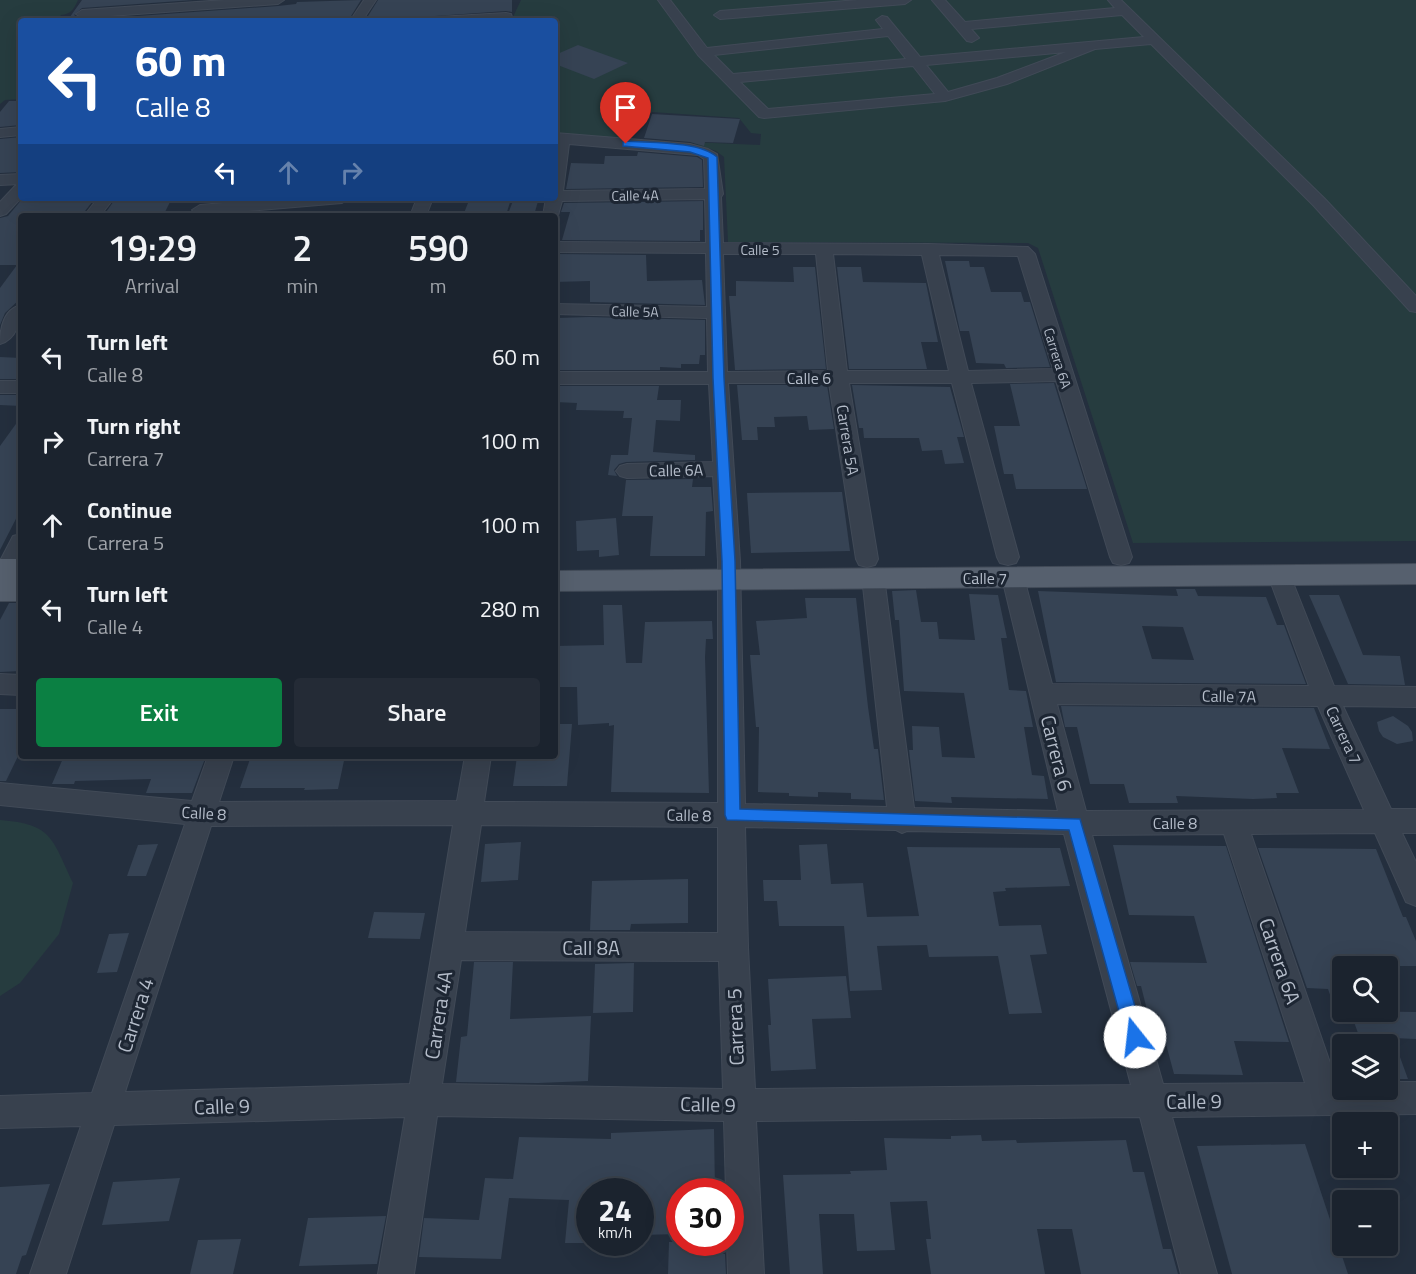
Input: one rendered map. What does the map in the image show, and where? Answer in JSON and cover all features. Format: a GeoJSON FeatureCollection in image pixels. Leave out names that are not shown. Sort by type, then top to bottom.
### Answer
{"type":"FeatureCollection","features":[{"type":"Feature","properties":{"kind":"main road","name":"Calle 7"},"geometry":{"type":"LineString","coordinates":[[1011,568],[1121,557],[1416,555]]}},
{"type":"Feature","properties":{"kind":"main road","name":"Calle 7"},"geometry":{"type":"LineString","coordinates":[[558,563],[728,570]]}},
{"type":"Feature","properties":{"kind":"main road","name":"Calle 7"},"geometry":{"type":"LineString","coordinates":[[558,581],[728,570],[870,568],[1011,568],[1279,575],[1416,574]]}},
{"type":"Feature","properties":{"kind":"street"},"geometry":{"type":"LineString","coordinates":[[91,16],[113,0]]}},
{"type":"Feature","properties":{"kind":"street"},"geometry":{"type":"LineString","coordinates":[[91,16],[190,4],[279,0]]}},
{"type":"Feature","properties":{"kind":"street"},"geometry":{"type":"LineString","coordinates":[[358,18],[370,0]]}},
{"type":"Feature","properties":{"kind":"street"},"geometry":{"type":"LineString","coordinates":[[664,0],[703,52],[764,114],[945,97],[1010,80],[1092,46]]}},
{"type":"Feature","properties":{"kind":"street"},"geometry":{"type":"LineString","coordinates":[[720,15],[905,0]]}},
{"type":"Feature","properties":{"kind":"street"},"geometry":{"type":"LineString","coordinates":[[938,0],[1010,80]]}},
{"type":"Feature","properties":{"kind":"street"},"geometry":{"type":"LineString","coordinates":[[867,2],[945,97]]}},
{"type":"Feature","properties":{"kind":"street"},"geometry":{"type":"LineString","coordinates":[[177,18],[190,4]]}},
{"type":"Feature","properties":{"kind":"street"},"geometry":{"type":"LineString","coordinates":[[961,26],[1119,5],[1319,202],[1416,307]]}},
{"type":"Feature","properties":{"kind":"street"},"geometry":{"type":"LineString","coordinates":[[472,18],[507,15]]}},
{"type":"Feature","properties":{"kind":"street"},"geometry":{"type":"LineString","coordinates":[[703,52],[892,32]]}},
{"type":"Feature","properties":{"kind":"street"},"geometry":{"type":"LineString","coordinates":[[728,79],[1154,40]]}},
{"type":"Feature","properties":{"kind":"street"},"geometry":{"type":"LineString","coordinates":[[0,133],[18,131]]}},
{"type":"Feature","properties":{"kind":"street"},"geometry":{"type":"LineString","coordinates":[[559,139],[704,152],[712,157],[715,194],[718,378],[728,570],[733,815]]}},
{"type":"Feature","properties":{"kind":"street"},"geometry":{"type":"LineString","coordinates":[[0,180],[18,179]]}},
{"type":"Feature","properties":{"kind":"street"},"geometry":{"type":"LineString","coordinates":[[0,211],[18,192]]}},
{"type":"Feature","properties":{"kind":"street","name":"Calle 4A"},"geometry":{"type":"LineString","coordinates":[[558,197],[715,194]]}},
{"type":"Feature","properties":{"kind":"street"},"geometry":{"type":"LineString","coordinates":[[94,213],[104,201]]}},
{"type":"Feature","properties":{"kind":"street"},"geometry":{"type":"LineString","coordinates":[[202,208],[300,201]]}},
{"type":"Feature","properties":{"kind":"street","name":"Calle 5"},"geometry":{"type":"LineString","coordinates":[[558,247],[929,249]]}},
{"type":"Feature","properties":{"kind":"street","name":"Carrera 5A"},"geometry":{"type":"LineString","coordinates":[[824,249],[838,378],[870,568],[902,821]]}},
{"type":"Feature","properties":{"kind":"street","name":"Carrera 6A"},"geometry":{"type":"LineString","coordinates":[[929,249],[1010,250],[1026,254],[1121,557]]}},
{"type":"Feature","properties":{"kind":"street","name":"Carrera 6"},"geometry":{"type":"LineString","coordinates":[[929,249],[1075,823],[1154,1102],[1199,1274]]}},
{"type":"Feature","properties":{"kind":"street","name":"Calle 5A"},"geometry":{"type":"LineString","coordinates":[[558,309],[716,313]]}},
{"type":"Feature","properties":{"kind":"street"},"geometry":{"type":"LineString","coordinates":[[0,338],[18,316]]}},
{"type":"Feature","properties":{"kind":"street","name":"Calle 6"},"geometry":{"type":"LineString","coordinates":[[558,378],[1063,375]]}},
{"type":"Feature","properties":{"kind":"street"},"geometry":{"type":"LineString","coordinates":[[0,387],[18,387]]}},
{"type":"Feature","properties":{"kind":"street","name":"Calle 6A"},"geometry":{"type":"LineString","coordinates":[[627,471],[724,469]]}},
{"type":"Feature","properties":{"kind":"street"},"geometry":{"type":"LineString","coordinates":[[10,577],[18,552]]}},
{"type":"Feature","properties":{"kind":"street","name":"Carrera 7"},"geometry":{"type":"LineString","coordinates":[[1279,575],[1326,697],[1416,893]]}},
{"type":"Feature","properties":{"kind":"street"},"geometry":{"type":"LineString","coordinates":[[0,684],[18,685]]}},
{"type":"Feature","properties":{"kind":"street","name":"Calle 7A"},"geometry":{"type":"LineString","coordinates":[[1042,694],[1416,697]]}},
{"type":"Feature","properties":{"kind":"street","name":"Carrera 4"},"geometry":{"type":"LineString","coordinates":[[48,1274],[220,759]]}},
{"type":"Feature","properties":{"kind":"street","name":"Carrera 4A"},"geometry":{"type":"LineString","coordinates":[[396,1274],[471,813],[478,759]]}},
{"type":"Feature","properties":{"kind":"street","name":"Calle 8"},"geometry":{"type":"LineString","coordinates":[[0,794],[202,814],[733,815],[902,821],[1234,824],[1416,821]]}},
{"type":"Feature","properties":{"kind":"street","name":"Carrera 5"},"geometry":{"type":"LineString","coordinates":[[733,815],[733,948],[746,1274]]}},
{"type":"Feature","properties":{"kind":"street","name":"Carrera 6A"},"geometry":{"type":"LineString","coordinates":[[1234,824],[1326,1099]]}},
{"type":"Feature","properties":{"kind":"street","name":"Call 8A"},"geometry":{"type":"LineString","coordinates":[[449,946],[733,948]]}},
{"type":"Feature","properties":{"kind":"street","name":"Calle 9"},"geometry":{"type":"LineString","coordinates":[[0,1112],[424,1100],[738,1105],[1416,1098]]}},
{"type":"Feature","properties":{"kind":"green space"},"geometry":{"type":"Polygon","coordinates":[[[0,0],[78,0],[72,10],[59,18],[18,18],[18,99],[5,100],[0,104],[0,0]]]}},
{"type":"Feature","properties":{"kind":"green space"},"geometry":{"type":"Polygon","coordinates":[[[521,0],[1416,0],[1416,541],[1133,543],[1038,248],[1028,243],[728,242],[724,157],[716,151],[690,142],[760,145],[761,134],[751,133],[739,118],[652,112],[634,123],[630,143],[558,136],[558,18],[512,18],[521,0]]]}},
{"type":"Feature","properties":{"kind":"green space"},"geometry":{"type":"Polygon","coordinates":[[[0,820],[31,825],[48,836],[55,845],[73,883],[59,934],[20,983],[0,996],[0,820]]]}},
{"type":"Feature","properties":{"kind":"building"},"geometry":{"type":"Polygon","coordinates":[[[82,0],[193,0],[82,8],[74,15],[79,18],[69,18],[82,0]]]}},
{"type":"Feature","properties":{"kind":"building"},"geometry":{"type":"Polygon","coordinates":[[[361,0],[350,18],[110,18],[278,6],[297,2],[361,0]]]}},
{"type":"Feature","properties":{"kind":"building"},"geometry":{"type":"Polygon","coordinates":[[[378,0],[512,0],[512,12],[367,18],[378,0]]]}},
{"type":"Feature","properties":{"kind":"building"},"geometry":{"type":"Polygon","coordinates":[[[578,45],[628,63],[594,79],[558,65],[558,54],[578,45]]]}},
{"type":"Feature","properties":{"kind":"building"},"geometry":{"type":"Polygon","coordinates":[[[9,101],[18,101],[18,125],[0,127],[0,112],[9,101]]]}},
{"type":"Feature","properties":{"kind":"building"},"geometry":{"type":"Polygon","coordinates":[[[652,114],[740,119],[733,143],[705,142],[704,146],[690,142],[644,138],[652,114]]]}},
{"type":"Feature","properties":{"kind":"building"},"geometry":{"type":"Polygon","coordinates":[[[18,137],[18,172],[0,173],[0,139],[18,137]]]}},
{"type":"Feature","properties":{"kind":"building"},"geometry":{"type":"Polygon","coordinates":[[[638,152],[697,157],[702,160],[703,187],[566,189],[571,163],[604,164],[605,156],[637,156],[638,152]]]}},
{"type":"Feature","properties":{"kind":"building"},"geometry":{"type":"Polygon","coordinates":[[[20,201],[93,201],[84,213],[18,213],[18,301],[5,313],[0,325],[0,288],[17,265],[0,265],[0,218],[8,216],[20,201]]]}},
{"type":"Feature","properties":{"kind":"building"},"geometry":{"type":"Polygon","coordinates":[[[114,201],[170,201],[164,213],[105,213],[114,201]]]}},
{"type":"Feature","properties":{"kind":"building"},"geometry":{"type":"Polygon","coordinates":[[[469,201],[510,201],[507,213],[464,213],[469,201]]]}},
{"type":"Feature","properties":{"kind":"building"},"geometry":{"type":"Polygon","coordinates":[[[513,201],[538,201],[535,213],[508,213],[513,201]]]}},
{"type":"Feature","properties":{"kind":"building"},"geometry":{"type":"Polygon","coordinates":[[[703,201],[703,230],[700,230],[700,241],[562,240],[570,212],[561,212],[564,203],[703,201]]]}},
{"type":"Feature","properties":{"kind":"building"},"geometry":{"type":"Polygon","coordinates":[[[558,254],[646,255],[647,281],[702,280],[705,305],[590,302],[590,281],[558,282],[558,254]]]}},
{"type":"Feature","properties":{"kind":"building"},"geometry":{"type":"Polygon","coordinates":[[[945,261],[969,261],[970,267],[984,267],[991,292],[1021,292],[1024,302],[1030,302],[1050,367],[1006,368],[1004,364],[976,363],[969,331],[960,331],[945,261]]]}},
{"type":"Feature","properties":{"kind":"building"},"geometry":{"type":"Polygon","coordinates":[[[793,267],[815,267],[826,369],[735,370],[729,296],[736,296],[736,281],[794,282],[793,267]]]}},
{"type":"Feature","properties":{"kind":"building"},"geometry":{"type":"Polygon","coordinates":[[[837,267],[861,267],[863,282],[926,283],[938,342],[921,342],[927,369],[849,369],[837,267]]]}},
{"type":"Feature","properties":{"kind":"building"},"geometry":{"type":"Polygon","coordinates":[[[558,318],[705,320],[705,355],[700,355],[699,364],[681,364],[681,368],[558,370],[558,318]]]}},
{"type":"Feature","properties":{"kind":"building"},"geometry":{"type":"Polygon","coordinates":[[[0,357],[18,358],[18,379],[0,379],[0,357]]]}},
{"type":"Feature","properties":{"kind":"building"},"geometry":{"type":"Polygon","coordinates":[[[1054,383],[1087,489],[1016,489],[1013,474],[1004,474],[994,426],[1020,426],[1010,384],[1054,383]]]}},
{"type":"Feature","properties":{"kind":"building"},"geometry":{"type":"Polygon","coordinates":[[[737,385],[827,385],[834,429],[809,430],[807,416],[774,417],[775,427],[757,427],[758,440],[742,440],[737,385]]]}},
{"type":"Feature","properties":{"kind":"building"},"geometry":{"type":"Polygon","coordinates":[[[852,385],[950,387],[964,437],[957,437],[964,463],[945,464],[942,450],[922,451],[919,438],[864,438],[863,428],[859,428],[852,385]]]}},
{"type":"Feature","properties":{"kind":"building"},"geometry":{"type":"Polygon","coordinates":[[[558,386],[659,386],[657,400],[681,400],[680,421],[656,420],[653,452],[695,455],[695,460],[626,462],[619,464],[614,470],[617,476],[608,475],[611,455],[628,455],[632,418],[623,418],[624,411],[576,410],[577,403],[558,402],[558,386]]]}},
{"type":"Feature","properties":{"kind":"building"},"geometry":{"type":"Polygon","coordinates":[[[0,395],[18,395],[18,406],[0,405],[0,395]]]}},
{"type":"Feature","properties":{"kind":"building"},"geometry":{"type":"Polygon","coordinates":[[[18,421],[18,515],[0,550],[0,446],[18,421]]]}},
{"type":"Feature","properties":{"kind":"building"},"geometry":{"type":"Polygon","coordinates":[[[693,479],[692,487],[711,487],[713,511],[706,512],[705,556],[650,556],[653,516],[622,516],[626,480],[693,479]]]}},
{"type":"Feature","properties":{"kind":"building"},"geometry":{"type":"Polygon","coordinates":[[[842,492],[850,551],[751,553],[747,493],[842,492]]]}},
{"type":"Feature","properties":{"kind":"building"},"geometry":{"type":"Polygon","coordinates":[[[616,518],[619,555],[599,557],[599,550],[577,551],[576,521],[616,518]]]}},
{"type":"Feature","properties":{"kind":"building"},"geometry":{"type":"Polygon","coordinates":[[[1176,589],[1195,589],[1198,596],[1266,597],[1277,625],[1284,625],[1306,684],[1056,682],[1038,591],[1178,596],[1176,589]],[[1142,626],[1152,659],[1194,660],[1183,627],[1142,626]]]}},
{"type":"Feature","properties":{"kind":"building"},"geometry":{"type":"Polygon","coordinates":[[[916,590],[921,622],[937,622],[939,639],[975,640],[969,594],[998,595],[1007,638],[1001,638],[1009,690],[1026,691],[1033,727],[1024,727],[1032,775],[1044,776],[1048,799],[951,797],[952,803],[915,801],[909,750],[913,750],[912,726],[939,727],[942,757],[975,758],[964,693],[904,691],[899,620],[895,620],[892,591],[916,590]]]}},
{"type":"Feature","properties":{"kind":"building"},"geometry":{"type":"Polygon","coordinates":[[[1309,595],[1339,595],[1363,655],[1400,656],[1405,685],[1348,684],[1309,595]]]}},
{"type":"Feature","properties":{"kind":"building"},"geometry":{"type":"Polygon","coordinates":[[[805,598],[856,598],[868,707],[874,749],[878,749],[884,800],[851,799],[851,793],[818,792],[818,797],[758,792],[759,727],[756,727],[750,655],[760,655],[756,621],[807,618],[805,598]]]}},
{"type":"Feature","properties":{"kind":"building"},"geometry":{"type":"Polygon","coordinates":[[[9,603],[18,603],[18,671],[0,672],[0,620],[9,603]]]}},
{"type":"Feature","properties":{"kind":"building"},"geometry":{"type":"Polygon","coordinates":[[[603,605],[622,605],[626,663],[642,663],[645,622],[712,621],[713,639],[706,639],[705,657],[709,793],[611,792],[614,725],[609,726],[609,723],[578,725],[577,687],[558,687],[558,646],[604,645],[603,605]]]}},
{"type":"Feature","properties":{"kind":"building"},"geometry":{"type":"Polygon","coordinates":[[[1061,706],[1314,708],[1330,749],[1282,748],[1299,793],[1276,793],[1277,798],[1253,799],[1176,796],[1178,803],[1129,803],[1124,784],[1090,784],[1077,727],[1065,727],[1061,706]]]}},
{"type":"Feature","properties":{"kind":"building"},"geometry":{"type":"Polygon","coordinates":[[[0,709],[18,709],[18,756],[6,781],[0,781],[0,709]]]}},
{"type":"Feature","properties":{"kind":"building"},"geometry":{"type":"Polygon","coordinates":[[[1393,716],[1408,726],[1412,732],[1413,741],[1397,744],[1383,737],[1377,722],[1393,716]]]}},
{"type":"Feature","properties":{"kind":"building"},"geometry":{"type":"Polygon","coordinates":[[[558,724],[572,724],[567,786],[513,786],[517,759],[558,759],[558,724]]]}},
{"type":"Feature","properties":{"kind":"building"},"geometry":{"type":"Polygon","coordinates":[[[63,759],[205,759],[192,793],[146,793],[151,779],[75,781],[74,784],[52,784],[63,759]]]}},
{"type":"Feature","properties":{"kind":"building"},"geometry":{"type":"Polygon","coordinates":[[[250,759],[344,759],[338,789],[240,788],[250,759]]]}},
{"type":"Feature","properties":{"kind":"building"},"geometry":{"type":"Polygon","coordinates":[[[521,842],[518,880],[481,882],[485,844],[521,842]]]}},
{"type":"Feature","properties":{"kind":"building"},"geometry":{"type":"Polygon","coordinates":[[[158,844],[146,876],[127,876],[138,845],[158,844]]]}},
{"type":"Feature","properties":{"kind":"building"},"geometry":{"type":"Polygon","coordinates":[[[827,844],[831,884],[863,883],[867,917],[919,916],[907,847],[1060,848],[1070,886],[1005,888],[1006,891],[993,892],[999,926],[1041,925],[1047,954],[1030,955],[1042,1013],[1009,1014],[998,956],[929,957],[927,945],[877,946],[882,990],[850,991],[844,926],[779,926],[777,901],[764,901],[763,880],[801,880],[799,845],[827,844]]]}},
{"type":"Feature","properties":{"kind":"building"},"geometry":{"type":"Polygon","coordinates":[[[1113,845],[1226,846],[1289,1042],[1234,1041],[1243,1075],[1174,1074],[1158,1014],[1148,1014],[1141,986],[1137,986],[1130,962],[1207,963],[1194,916],[1129,915],[1113,845]]]}},
{"type":"Feature","properties":{"kind":"building"},"geometry":{"type":"Polygon","coordinates":[[[1258,848],[1376,849],[1403,917],[1406,917],[1416,941],[1416,966],[1398,966],[1398,956],[1332,956],[1332,1001],[1328,989],[1307,988],[1258,848]]]}},
{"type":"Feature","properties":{"kind":"building"},"geometry":{"type":"Polygon","coordinates":[[[688,879],[688,923],[631,924],[630,930],[590,930],[592,881],[688,879]]]}},
{"type":"Feature","properties":{"kind":"building"},"geometry":{"type":"Polygon","coordinates":[[[374,912],[425,913],[420,939],[368,938],[374,912]]]}},
{"type":"Feature","properties":{"kind":"building"},"geometry":{"type":"Polygon","coordinates":[[[129,933],[117,972],[97,973],[109,934],[129,933]]]}},
{"type":"Feature","properties":{"kind":"building"},"geometry":{"type":"Polygon","coordinates":[[[474,962],[513,962],[510,1019],[591,1016],[588,1081],[456,1082],[461,1037],[467,1036],[474,962]]]}},
{"type":"Feature","properties":{"kind":"building"},"geometry":{"type":"Polygon","coordinates":[[[634,963],[633,1012],[593,1013],[595,964],[634,963]]]}},
{"type":"Feature","properties":{"kind":"building"},"geometry":{"type":"Polygon","coordinates":[[[846,976],[851,1018],[812,1019],[816,1069],[771,1071],[768,979],[846,976]]]}},
{"type":"Feature","properties":{"kind":"building"},"geometry":{"type":"Polygon","coordinates":[[[1398,1012],[1416,1012],[1416,1039],[1398,1038],[1398,1034],[1358,1034],[1354,1022],[1398,1022],[1398,1012]]]}},
{"type":"Feature","properties":{"kind":"building"},"geometry":{"type":"Polygon","coordinates":[[[1398,1052],[1408,1079],[1398,1079],[1398,1052]]]}},
{"type":"Feature","properties":{"kind":"building"},"geometry":{"type":"Polygon","coordinates":[[[714,1129],[715,1178],[666,1178],[666,1234],[654,1235],[654,1178],[576,1178],[576,1243],[565,1243],[569,1200],[509,1198],[501,1259],[419,1257],[424,1218],[479,1220],[485,1178],[513,1179],[519,1137],[611,1139],[611,1133],[714,1129]]]}},
{"type":"Feature","properties":{"kind":"building"},"geometry":{"type":"Polygon","coordinates":[[[981,1135],[982,1141],[1016,1140],[1017,1143],[1126,1140],[1133,1172],[1144,1172],[1163,1249],[1171,1249],[1178,1274],[1081,1274],[1072,1229],[1037,1229],[1045,1274],[931,1274],[926,1239],[931,1239],[927,1201],[890,1202],[895,1250],[857,1251],[854,1214],[819,1214],[823,1274],[790,1274],[783,1175],[851,1174],[850,1171],[887,1170],[884,1138],[951,1139],[951,1136],[981,1135]]]}},
{"type":"Feature","properties":{"kind":"building"},"geometry":{"type":"Polygon","coordinates":[[[1305,1144],[1332,1226],[1332,1256],[1342,1256],[1348,1274],[1232,1274],[1197,1146],[1305,1144]]]}},
{"type":"Feature","properties":{"kind":"building"},"geometry":{"type":"Polygon","coordinates":[[[180,1178],[169,1221],[102,1225],[113,1182],[180,1178]]]}},
{"type":"Feature","properties":{"kind":"building"},"geometry":{"type":"Polygon","coordinates":[[[50,1184],[26,1255],[22,1256],[16,1274],[0,1274],[0,1187],[50,1184]]]}},
{"type":"Feature","properties":{"kind":"building"},"geometry":{"type":"Polygon","coordinates":[[[386,1216],[377,1264],[299,1266],[308,1218],[386,1216]]]}},
{"type":"Feature","properties":{"kind":"building"},"geometry":{"type":"Polygon","coordinates":[[[241,1239],[233,1274],[190,1274],[198,1240],[241,1239]]]}},
{"type":"Feature","properties":{"kind":"building"},"geometry":{"type":"Polygon","coordinates":[[[669,1256],[725,1256],[726,1274],[668,1274],[669,1256]]]}},
{"type":"Feature","properties":{"kind":"route"},"geometry":{"type":"LineString","coordinates":[[626,144],[690,149],[704,152],[712,157],[715,194],[718,378],[729,561],[733,815],[902,821],[1075,823],[1135,1037]]}}]}
